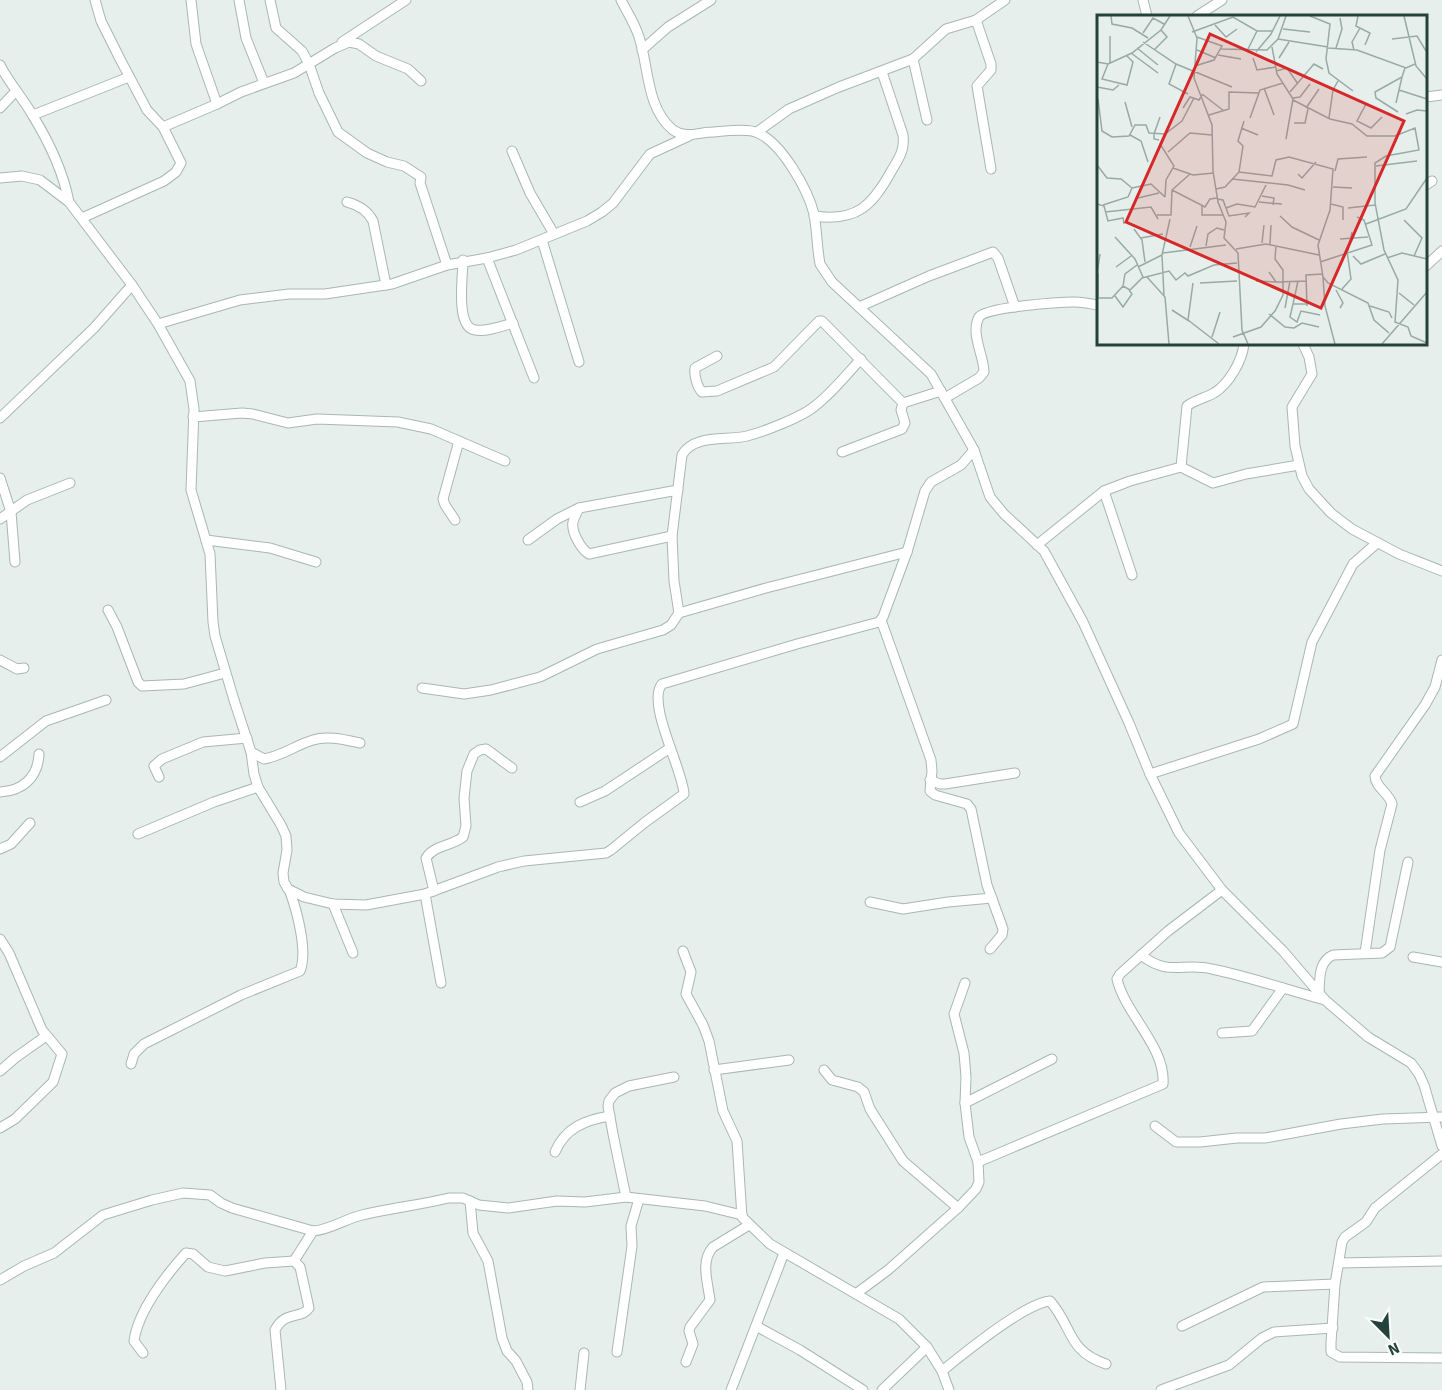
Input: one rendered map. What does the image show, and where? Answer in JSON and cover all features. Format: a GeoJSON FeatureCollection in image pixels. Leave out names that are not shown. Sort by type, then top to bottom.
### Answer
{"type":"FeatureCollection","features":[{"type":"Feature","properties":{"kind":"street"},"geometry":{"type":"LineString","coordinates":[[82,218],[164,181],[176,172],[181,160],[169,143],[163,127],[147,110],[129,77],[101,21],[95,0]]}},
{"type":"Feature","properties":{"kind":"street"},"geometry":{"type":"LineString","coordinates":[[191,0],[196,44],[217,104]]}},
{"type":"Feature","properties":{"kind":"street"},"geometry":{"type":"LineString","coordinates":[[239,0],[246,38],[264,82]]}},
{"type":"Feature","properties":{"kind":"street"},"geometry":{"type":"LineString","coordinates":[[270,0],[276,28],[300,48],[338,132],[368,153],[387,162],[404,166],[421,177],[420,183],[447,265]]}},
{"type":"Feature","properties":{"kind":"street"},"geometry":{"type":"LineString","coordinates":[[163,127],[264,82],[294,73],[406,0]]}},
{"type":"Feature","properties":{"kind":"street"},"geometry":{"type":"LineString","coordinates":[[621,0],[639,37],[650,87],[662,117],[672,129],[680,134],[689,135],[708,132],[757,132],[789,110],[839,87],[913,59],[946,29],[976,20],[1005,0]]}},
{"type":"Feature","properties":{"kind":"street"},"geometry":{"type":"LineString","coordinates":[[642,50],[668,27],[711,0]]}},
{"type":"Feature","properties":{"kind":"street"},"geometry":{"type":"LineString","coordinates":[[1143,0],[1147,15]]}},
{"type":"Feature","properties":{"kind":"street"},"geometry":{"type":"LineString","coordinates":[[1199,15],[1222,0]]}},
{"type":"Feature","properties":{"kind":"street"},"geometry":{"type":"LineString","coordinates":[[976,20],[991,64],[991,70],[977,86],[991,168]]}},
{"type":"Feature","properties":{"kind":"street"},"geometry":{"type":"LineString","coordinates":[[335,48],[349,42],[359,44],[376,56],[408,69],[422,81]]}},
{"type":"Feature","properties":{"kind":"street"},"geometry":{"type":"LineString","coordinates":[[913,59],[927,120]]}},
{"type":"Feature","properties":{"kind":"street"},"geometry":{"type":"LineString","coordinates":[[0,64],[33,115],[57,162],[66,184],[69,202]]}},
{"type":"Feature","properties":{"kind":"street"},"geometry":{"type":"LineString","coordinates":[[814,216],[834,219],[863,208],[882,189],[902,153],[903,135],[882,72]]}},
{"type":"Feature","properties":{"kind":"street"},"geometry":{"type":"LineString","coordinates":[[33,115],[129,77]]}},
{"type":"Feature","properties":{"kind":"street"},"geometry":{"type":"LineString","coordinates":[[0,108],[16,91]]}},
{"type":"Feature","properties":{"kind":"street"},"geometry":{"type":"LineString","coordinates":[[1427,98],[1442,94]]}},
{"type":"Feature","properties":{"kind":"street"},"geometry":{"type":"LineString","coordinates":[[757,132],[772,143],[791,166],[810,201],[820,264],[832,282],[931,374],[974,450],[990,496],[1004,514],[1044,551],[1083,622],[1150,774],[1179,833],[1222,890],[1283,951],[1322,997],[1368,1037],[1411,1063],[1425,1085],[1438,1117],[1442,1146]]}},
{"type":"Feature","properties":{"kind":"street"},"geometry":{"type":"LineString","coordinates":[[158,324],[250,298],[325,294],[386,285],[463,260],[487,258],[542,240],[587,221],[602,212],[613,203],[650,154],[689,135]]}},
{"type":"Feature","properties":{"kind":"street"},"geometry":{"type":"LineString","coordinates":[[512,151],[530,193],[554,234]]}},
{"type":"Feature","properties":{"kind":"street"},"geometry":{"type":"LineString","coordinates":[[0,178],[22,176],[40,180],[69,202],[132,285],[158,324],[190,381],[194,417],[191,490],[210,554],[213,622],[225,673],[251,752],[258,787],[286,836],[284,882],[298,914],[301,929],[303,963],[300,970],[241,995],[144,1044],[134,1054],[131,1064]]}},
{"type":"Feature","properties":{"kind":"street"},"geometry":{"type":"LineString","coordinates":[[347,202],[357,205],[373,221],[386,285]]}},
{"type":"Feature","properties":{"kind":"street"},"geometry":{"type":"LineString","coordinates":[[542,240],[579,362]]}},
{"type":"Feature","properties":{"kind":"street"},"geometry":{"type":"LineString","coordinates":[[1427,264],[1442,251]]}},
{"type":"Feature","properties":{"kind":"street"},"geometry":{"type":"LineString","coordinates":[[859,307],[928,276],[993,252],[998,258],[1016,307]]}},
{"type":"Feature","properties":{"kind":"street"},"geometry":{"type":"LineString","coordinates":[[487,258],[534,378]]}},
{"type":"Feature","properties":{"kind":"street"},"geometry":{"type":"LineString","coordinates":[[463,260],[462,314],[465,323],[478,331],[513,323]]}},
{"type":"Feature","properties":{"kind":"street"},"geometry":{"type":"LineString","coordinates":[[0,418],[94,328],[132,285]]}},
{"type":"Feature","properties":{"kind":"street"},"geometry":{"type":"LineString","coordinates":[[903,403],[943,394],[979,378],[984,372],[976,335],[979,318],[986,312],[1075,302],[1097,305]]}},
{"type":"Feature","properties":{"kind":"street"},"geometry":{"type":"LineString","coordinates":[[717,356],[695,368],[702,392],[717,391],[774,367],[819,321],[825,322],[903,403]]}},
{"type":"Feature","properties":{"kind":"street"},"geometry":{"type":"LineString","coordinates":[[1181,467],[1187,406],[1225,385],[1244,345]]}},
{"type":"Feature","properties":{"kind":"street"},"geometry":{"type":"LineString","coordinates":[[1303,345],[1309,357],[1312,374],[1292,407],[1292,424],[1299,465],[1309,489],[1331,513],[1352,529],[1399,554],[1442,571]]}},
{"type":"Feature","properties":{"kind":"street"},"geometry":{"type":"LineString","coordinates":[[679,613],[674,581],[672,536],[682,456],[690,446],[710,440],[746,436],[802,414],[823,400],[861,359]]}},
{"type":"Feature","properties":{"kind":"street"},"geometry":{"type":"LineString","coordinates":[[842,452],[902,429],[905,423],[901,410],[903,403]]}},
{"type":"Feature","properties":{"kind":"street"},"geometry":{"type":"LineString","coordinates":[[194,417],[242,413],[288,423],[311,419],[398,422],[431,429],[505,461]]}},
{"type":"Feature","properties":{"kind":"street"},"geometry":{"type":"LineString","coordinates":[[456,520],[443,499],[459,441]]}},
{"type":"Feature","properties":{"kind":"street"},"geometry":{"type":"LineString","coordinates":[[290,892],[333,904],[366,905],[429,892],[498,867],[524,861],[606,853],[611,850],[684,794],[657,692],[662,684],[797,644],[873,625],[881,620],[907,552],[925,491],[931,482],[961,465],[974,450]]}},
{"type":"Feature","properties":{"kind":"street"},"geometry":{"type":"LineString","coordinates":[[1037,545],[1104,491],[1146,476],[1181,467],[1213,483],[1246,474],[1299,465]]}},
{"type":"Feature","properties":{"kind":"street"},"geometry":{"type":"LineString","coordinates":[[0,478],[11,512],[15,562]]}},
{"type":"Feature","properties":{"kind":"street"},"geometry":{"type":"LineString","coordinates":[[0,519],[32,498],[70,483]]}},
{"type":"Feature","properties":{"kind":"street"},"geometry":{"type":"LineString","coordinates":[[528,540],[557,519],[579,508],[678,490]]}},
{"type":"Feature","properties":{"kind":"street"},"geometry":{"type":"LineString","coordinates":[[1104,491],[1132,575]]}},
{"type":"Feature","properties":{"kind":"street"},"geometry":{"type":"LineString","coordinates":[[579,508],[573,519],[572,528],[584,550],[589,554],[672,536]]}},
{"type":"Feature","properties":{"kind":"street"},"geometry":{"type":"LineString","coordinates":[[206,540],[270,548],[316,562]]}},
{"type":"Feature","properties":{"kind":"street"},"geometry":{"type":"LineString","coordinates":[[1150,774],[1259,739],[1293,724],[1312,642],[1353,564],[1377,543]]}},
{"type":"Feature","properties":{"kind":"street"},"geometry":{"type":"LineString","coordinates":[[422,688],[464,694],[540,677],[597,649],[663,630],[671,625],[679,613],[765,588],[907,552]]}},
{"type":"Feature","properties":{"kind":"street"},"geometry":{"type":"LineString","coordinates":[[108,610],[138,682],[142,686],[184,684],[225,673]]}},
{"type":"Feature","properties":{"kind":"street"},"geometry":{"type":"LineString","coordinates":[[881,620],[928,750],[932,771],[929,787],[932,794],[969,806],[987,885],[1003,929],[1002,935],[990,949]]}},
{"type":"Feature","properties":{"kind":"street"},"geometry":{"type":"LineString","coordinates":[[0,660],[17,669],[24,668]]}},
{"type":"Feature","properties":{"kind":"street"},"geometry":{"type":"LineString","coordinates":[[1365,953],[1380,850],[1392,804],[1390,798],[1376,783],[1376,776],[1425,705],[1435,687],[1442,660]]}},
{"type":"Feature","properties":{"kind":"street"},"geometry":{"type":"LineString","coordinates":[[0,758],[46,721],[106,700]]}},
{"type":"Feature","properties":{"kind":"street"},"geometry":{"type":"LineString","coordinates":[[159,777],[154,766],[162,759],[203,742],[247,738]]}},
{"type":"Feature","properties":{"kind":"street"},"geometry":{"type":"LineString","coordinates":[[251,752],[264,759],[279,756],[315,739],[344,739],[360,742]]}},
{"type":"Feature","properties":{"kind":"street"},"geometry":{"type":"LineString","coordinates":[[580,802],[608,789],[670,748]]}},
{"type":"Feature","properties":{"kind":"street"},"geometry":{"type":"LineString","coordinates":[[441,983],[426,858],[433,850],[464,837],[466,826],[463,807],[467,771],[474,754],[486,749],[512,768]]}},
{"type":"Feature","properties":{"kind":"street"},"geometry":{"type":"LineString","coordinates":[[0,792],[14,790],[30,779],[38,769],[39,754]]}},
{"type":"Feature","properties":{"kind":"street"},"geometry":{"type":"LineString","coordinates":[[930,780],[945,784],[1015,773]]}},
{"type":"Feature","properties":{"kind":"street"},"geometry":{"type":"LineString","coordinates":[[138,834],[214,802],[258,787]]}},
{"type":"Feature","properties":{"kind":"street"},"geometry":{"type":"LineString","coordinates":[[0,849],[11,844],[30,824]]}},
{"type":"Feature","properties":{"kind":"street"},"geometry":{"type":"LineString","coordinates":[[1322,997],[1322,964],[1326,958],[1333,955],[1382,953],[1390,947],[1408,862]]}},
{"type":"Feature","properties":{"kind":"street"},"geometry":{"type":"LineString","coordinates":[[978,1162],[1163,1084],[1157,1056],[1117,979],[1141,955],[1222,890]]}},
{"type":"Feature","properties":{"kind":"street"},"geometry":{"type":"LineString","coordinates":[[870,902],[903,909],[992,898]]}},
{"type":"Feature","properties":{"kind":"street"},"geometry":{"type":"LineString","coordinates":[[333,904],[353,953]]}},
{"type":"Feature","properties":{"kind":"street"},"geometry":{"type":"LineString","coordinates":[[0,939],[9,953],[46,1036],[62,1053],[54,1081],[15,1119],[0,1128]]}},
{"type":"Feature","properties":{"kind":"street"},"geometry":{"type":"LineString","coordinates":[[683,951],[691,972],[686,994],[703,1025],[723,1111],[737,1141],[742,1215],[749,1225],[770,1244],[900,1319],[927,1347],[942,1371],[949,1390]]}},
{"type":"Feature","properties":{"kind":"street"},"geometry":{"type":"LineString","coordinates":[[1141,955],[1150,962],[1167,969],[1209,968],[1322,997]]}},
{"type":"Feature","properties":{"kind":"street"},"geometry":{"type":"LineString","coordinates":[[1413,957],[1442,962]]}},
{"type":"Feature","properties":{"kind":"street"},"geometry":{"type":"LineString","coordinates":[[857,1293],[958,1208],[976,1189],[979,1182],[978,1162],[969,1137],[965,1102],[964,1053],[954,1014],[965,983]]}},
{"type":"Feature","properties":{"kind":"street"},"geometry":{"type":"LineString","coordinates":[[1222,1033],[1252,1031],[1283,988]]}},
{"type":"Feature","properties":{"kind":"street"},"geometry":{"type":"LineString","coordinates":[[0,1071],[46,1036]]}},
{"type":"Feature","properties":{"kind":"street"},"geometry":{"type":"LineString","coordinates":[[965,1102],[1052,1059]]}},
{"type":"Feature","properties":{"kind":"street"},"geometry":{"type":"LineString","coordinates":[[714,1070],[789,1060]]}},
{"type":"Feature","properties":{"kind":"street"},"geometry":{"type":"LineString","coordinates":[[824,1070],[832,1080],[858,1087],[864,1092],[870,1109],[903,1161],[958,1208]]}},
{"type":"Feature","properties":{"kind":"street"},"geometry":{"type":"LineString","coordinates":[[626,1197],[609,1101],[622,1089],[674,1077]]}},
{"type":"Feature","properties":{"kind":"street"},"geometry":{"type":"LineString","coordinates":[[555,1152],[560,1140],[567,1133],[591,1120],[610,1116]]}},
{"type":"Feature","properties":{"kind":"street"},"geometry":{"type":"LineString","coordinates":[[1155,1126],[1176,1142],[1200,1142],[1265,1138],[1383,1119],[1438,1117]]}},
{"type":"Feature","properties":{"kind":"street"},"geometry":{"type":"LineString","coordinates":[[1442,1154],[1375,1208],[1360,1228],[1342,1242],[1335,1284],[1332,1352],[1340,1357],[1442,1358]]}},
{"type":"Feature","properties":{"kind":"street"},"geometry":{"type":"LineString","coordinates":[[0,1280],[54,1253],[99,1217],[183,1193],[210,1195],[232,1208],[313,1231],[326,1229],[359,1216],[449,1198],[463,1198],[489,1208],[508,1208],[549,1202],[585,1202],[626,1197],[705,1206],[742,1215]]}},
{"type":"Feature","properties":{"kind":"street"},"geometry":{"type":"LineString","coordinates":[[616,1352],[632,1246],[631,1226],[639,1199]]}},
{"type":"Feature","properties":{"kind":"street"},"geometry":{"type":"LineString","coordinates":[[470,1201],[474,1233],[488,1261],[502,1338],[507,1352],[516,1361],[527,1382],[528,1390]]}},
{"type":"Feature","properties":{"kind":"street"},"geometry":{"type":"LineString","coordinates":[[686,1362],[693,1347],[690,1327],[710,1300],[706,1272],[709,1251],[749,1225]]}},
{"type":"Feature","properties":{"kind":"street"},"geometry":{"type":"LineString","coordinates":[[294,1261],[313,1231]]}},
{"type":"Feature","properties":{"kind":"street"},"geometry":{"type":"LineString","coordinates":[[143,1353],[134,1339],[139,1320],[158,1287],[186,1253],[193,1254],[208,1267],[225,1271],[265,1263],[294,1261],[300,1267],[309,1308],[306,1312],[283,1319],[275,1330],[281,1390]]}},
{"type":"Feature","properties":{"kind":"street"},"geometry":{"type":"LineString","coordinates":[[731,1390],[784,1253]]}},
{"type":"Feature","properties":{"kind":"street"},"geometry":{"type":"LineString","coordinates":[[1339,1263],[1442,1261]]}},
{"type":"Feature","properties":{"kind":"street"},"geometry":{"type":"LineString","coordinates":[[1182,1326],[1263,1287],[1335,1284]]}},
{"type":"Feature","properties":{"kind":"street"},"geometry":{"type":"LineString","coordinates":[[942,1371],[993,1331],[1050,1301],[1072,1339],[1084,1353],[1106,1364]]}},
{"type":"Feature","properties":{"kind":"street"},"geometry":{"type":"LineString","coordinates":[[756,1326],[800,1350],[863,1390]]}},
{"type":"Feature","properties":{"kind":"street"},"geometry":{"type":"LineString","coordinates":[[1162,1390],[1229,1365],[1262,1338],[1274,1332],[1333,1328]]}},
{"type":"Feature","properties":{"kind":"street"},"geometry":{"type":"LineString","coordinates":[[882,1390],[927,1347]]}},
{"type":"Feature","properties":{"kind":"street"},"geometry":{"type":"LineString","coordinates":[[580,1390],[584,1353]]}}]}
